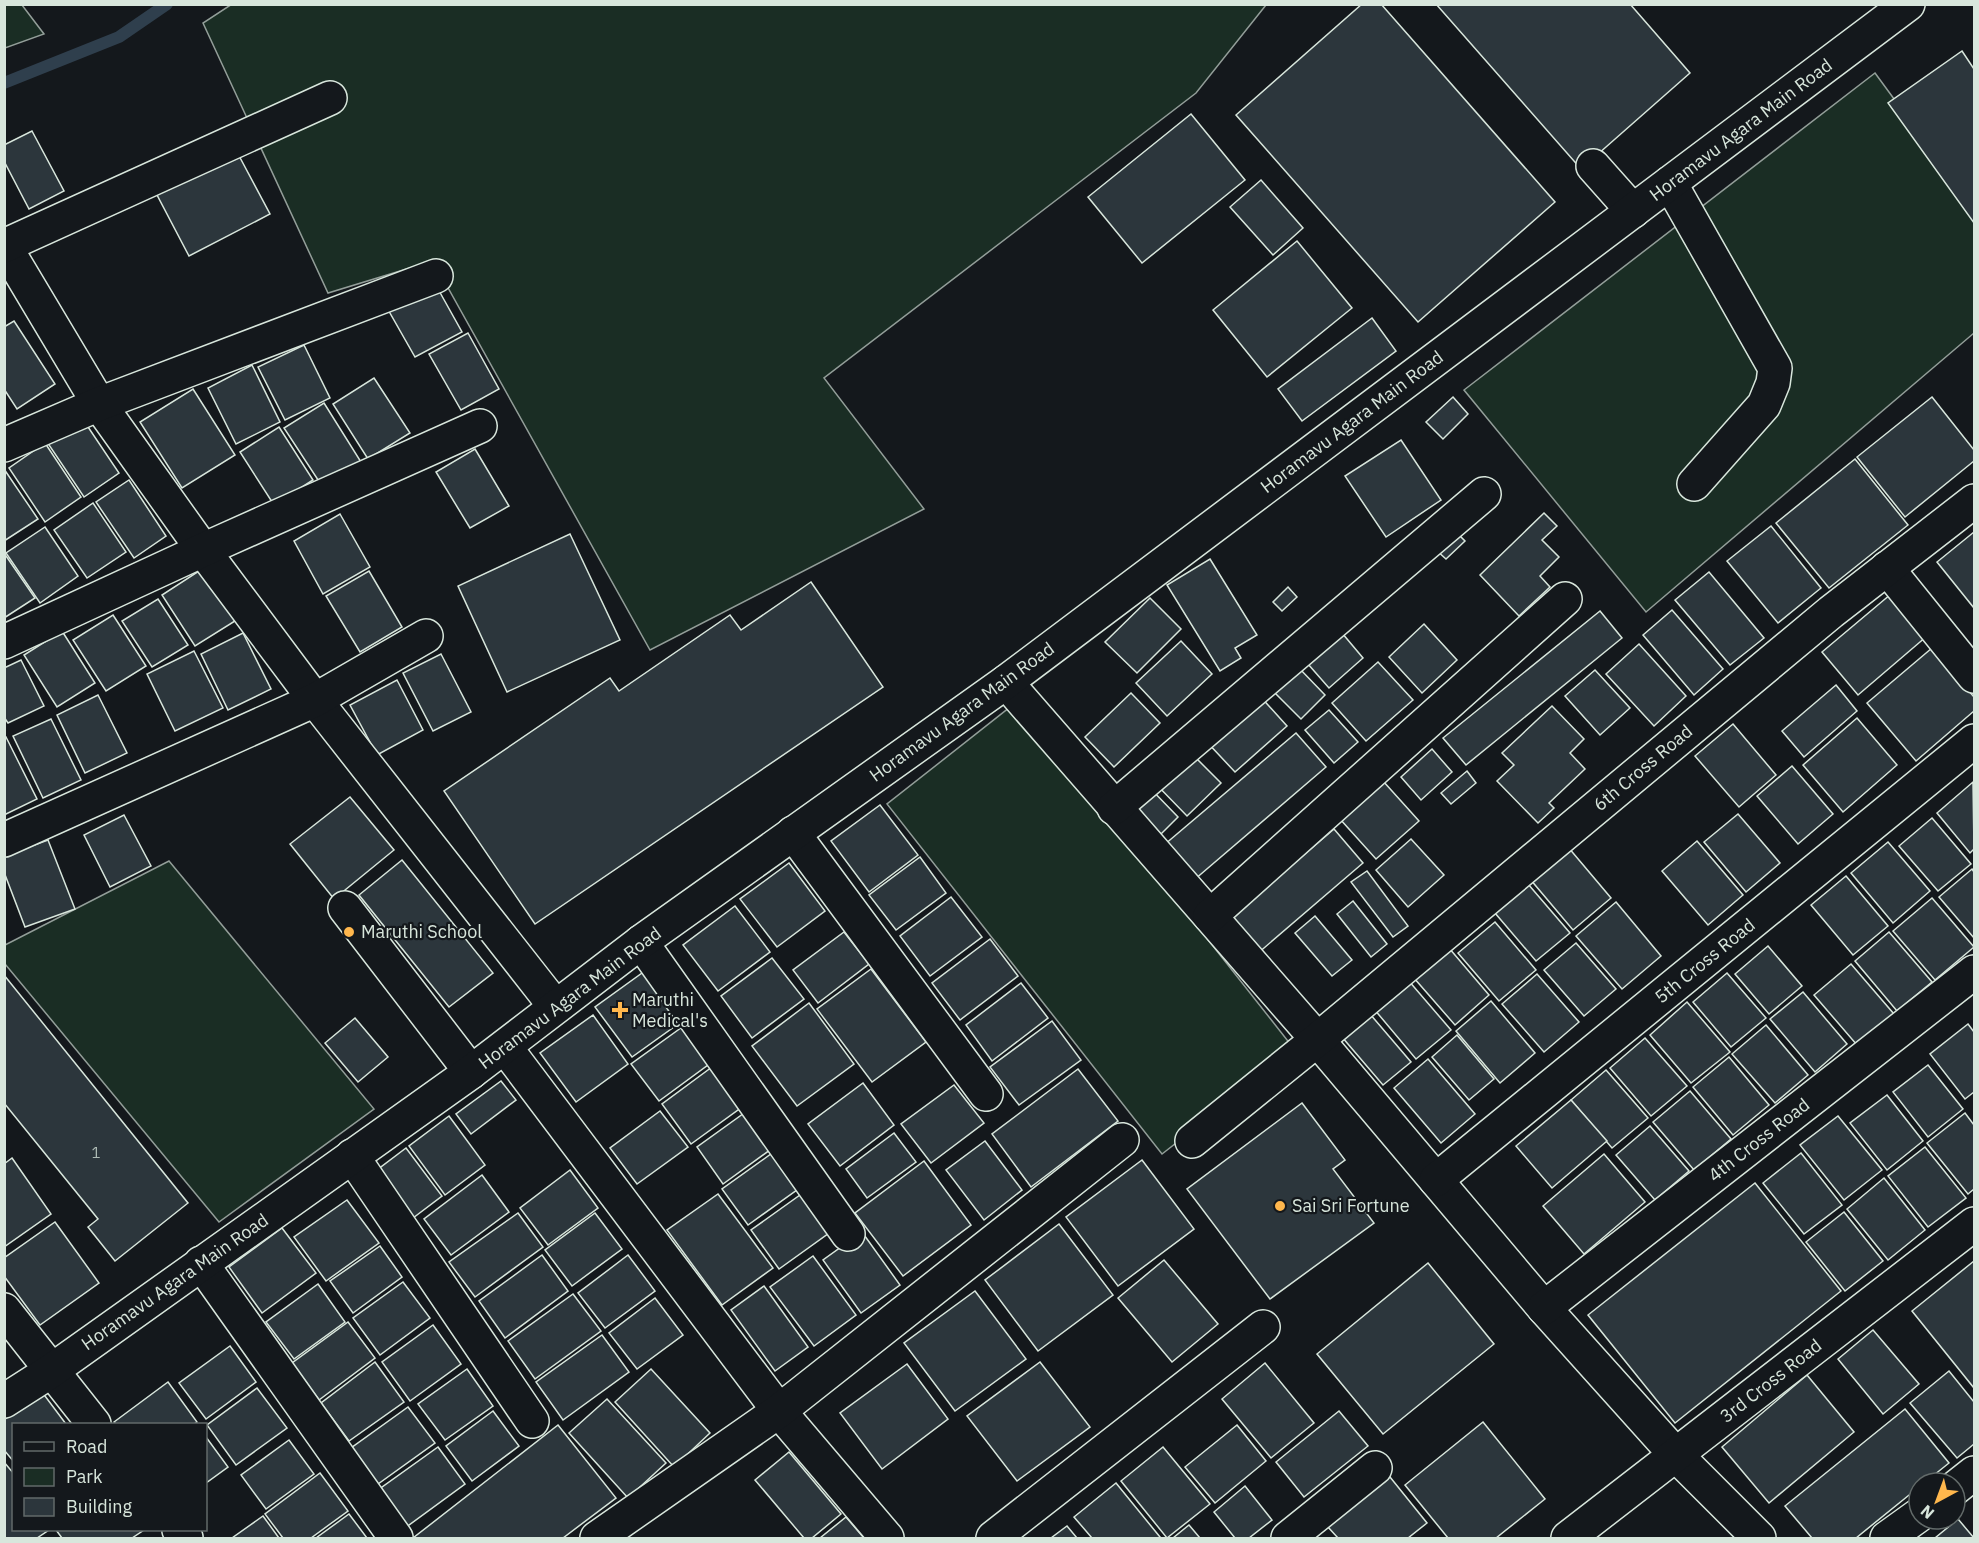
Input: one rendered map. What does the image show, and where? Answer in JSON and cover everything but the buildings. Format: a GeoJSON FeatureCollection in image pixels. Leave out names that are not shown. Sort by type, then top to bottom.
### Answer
{"type":"FeatureCollection","features":[{"type":"Feature","properties":{"kind":"street","name":"Horamavu Agara Main Road"},"geometry":{"type":"LineString","coordinates":[[4,1401],[51,1371],[471,1072],[641,942],[1006,682],[1908,4]]}},
{"type":"Feature","properties":{"kind":"street"},"geometry":{"type":"LineString","coordinates":[[330,98],[5,246],[99,404],[203,550],[315,700],[555,1006]]}},
{"type":"Feature","properties":{"kind":"street"},"geometry":{"type":"LineString","coordinates":[[1593,166],[1633,211]]}},
{"type":"Feature","properties":{"kind":"street"},"geometry":{"type":"LineString","coordinates":[[1670,183],[1775,368],[1773,383],[1764,405],[1694,484]]}},
{"type":"Feature","properties":{"kind":"street"},"geometry":{"type":"LineString","coordinates":[[4,445],[99,404],[436,276]]}},
{"type":"Feature","properties":{"kind":"street"},"geometry":{"type":"LineString","coordinates":[[4,642],[480,426]]}},
{"type":"Feature","properties":{"kind":"street"},"geometry":{"type":"LineString","coordinates":[[1114,808],[1484,494]]}},
{"type":"Feature","properties":{"kind":"street","name":"6th Cross Road"},"geometry":{"type":"LineString","coordinates":[[1192,1141],[1317,1040],[1831,612],[1974,501]]}},
{"type":"Feature","properties":{"kind":"street"},"geometry":{"type":"LineString","coordinates":[[1887,568],[1974,676]]}},
{"type":"Feature","properties":{"kind":"street"},"geometry":{"type":"LineString","coordinates":[[1210,916],[1565,598]]}},
{"type":"Feature","properties":{"kind":"street"},"geometry":{"type":"LineString","coordinates":[[4,840],[315,700],[426,636]]}},
{"type":"Feature","properties":{"kind":"street"},"geometry":{"type":"LineString","coordinates":[[1006,682],[1317,1040],[1544,1308],[1676,1455],[1759,1539]]}},
{"type":"Feature","properties":{"kind":"street","name":"5th Cross Road"},"geometry":{"type":"LineString","coordinates":[[1436,1180],[1974,741]]}},
{"type":"Feature","properties":{"kind":"street"},"geometry":{"type":"LineString","coordinates":[[793,834],[986,1094]]}},
{"type":"Feature","properties":{"kind":"street"},"geometry":{"type":"LineString","coordinates":[[345,908],[471,1072]]}},
{"type":"Feature","properties":{"kind":"street"},"geometry":{"type":"LineString","coordinates":[[641,942],[848,1234]]}},
{"type":"Feature","properties":{"kind":"street","name":"4th Cross Road"},"geometry":{"type":"LineString","coordinates":[[1544,1308],[1974,972]]}},
{"type":"Feature","properties":{"kind":"street"},"geometry":{"type":"LineString","coordinates":[[505,1047],[779,1411],[887,1539]]}},
{"type":"Feature","properties":{"kind":"street"},"geometry":{"type":"LineString","coordinates":[[597,1539],[779,1411],[1122,1140]]}},
{"type":"Feature","properties":{"kind":"street"},"geometry":{"type":"LineString","coordinates":[[352,1156],[532,1421]]}},
{"type":"Feature","properties":{"kind":"street","name":"3rd Cross Road"},"geometry":{"type":"LineString","coordinates":[[1568,1539],[1974,1224]]}},
{"type":"Feature","properties":{"kind":"street"},"geometry":{"type":"LineString","coordinates":[[201,1263],[396,1539]]}},
{"type":"Feature","properties":{"kind":"street"},"geometry":{"type":"LineString","coordinates":[[4,1310],[92,1423]]}},
{"type":"Feature","properties":{"kind":"street"},"geometry":{"type":"LineString","coordinates":[[993,1539],[1263,1327]]}},
{"type":"Feature","properties":{"kind":"street"},"geometry":{"type":"LineString","coordinates":[[1288,1539],[1375,1468]]}},
{"type":"Feature","properties":{"kind":"street"},"geometry":{"type":"LineString","coordinates":[[1887,1539],[1907,1524]]}},
{"type":"Feature","properties":{"kind":"green space"},"geometry":{"type":"Polygon","coordinates":[[[232,4],[1266,5],[1196,93],[824,378],[924,509],[650,650],[433,261],[328,293],[203,23],[232,4]]]}},
{"type":"Feature","properties":{"kind":"green space"},"geometry":{"type":"Polygon","coordinates":[[[4,5],[22,5],[44,34],[5,48],[4,5]]]}},
{"type":"Feature","properties":{"kind":"green space"},"geometry":{"type":"Polygon","coordinates":[[[1875,73],[1974,208],[1974,333],[1646,612],[1464,390],[1875,73]]]}},
{"type":"Feature","properties":{"kind":"green space"},"geometry":{"type":"Polygon","coordinates":[[[1019,700],[1295,1050],[1162,1154],[887,804],[1019,700]]]}},
{"type":"Feature","properties":{"kind":"green space"},"geometry":{"type":"Polygon","coordinates":[[[169,861],[374,1109],[219,1222],[5,964],[5,945],[169,861]]]}},
{"type":"Feature","properties":{"kind":"waterway"},"geometry":{"type":"LineString","coordinates":[[4,83],[119,37],[167,4]]}},
{"type":"Feature","properties":{"kind":"place","name":"Maruthi School"},"geometry":{"type":"Point","coordinates":[349,932]}},
{"type":"Feature","properties":{"kind":"place","name":"Maruthi Medical's"},"geometry":{"type":"Point","coordinates":[620,1010]}},
{"type":"Feature","properties":{"kind":"place","name":"Sai Sri Fortune"},"geometry":{"type":"Point","coordinates":[1280,1206]}}]}
